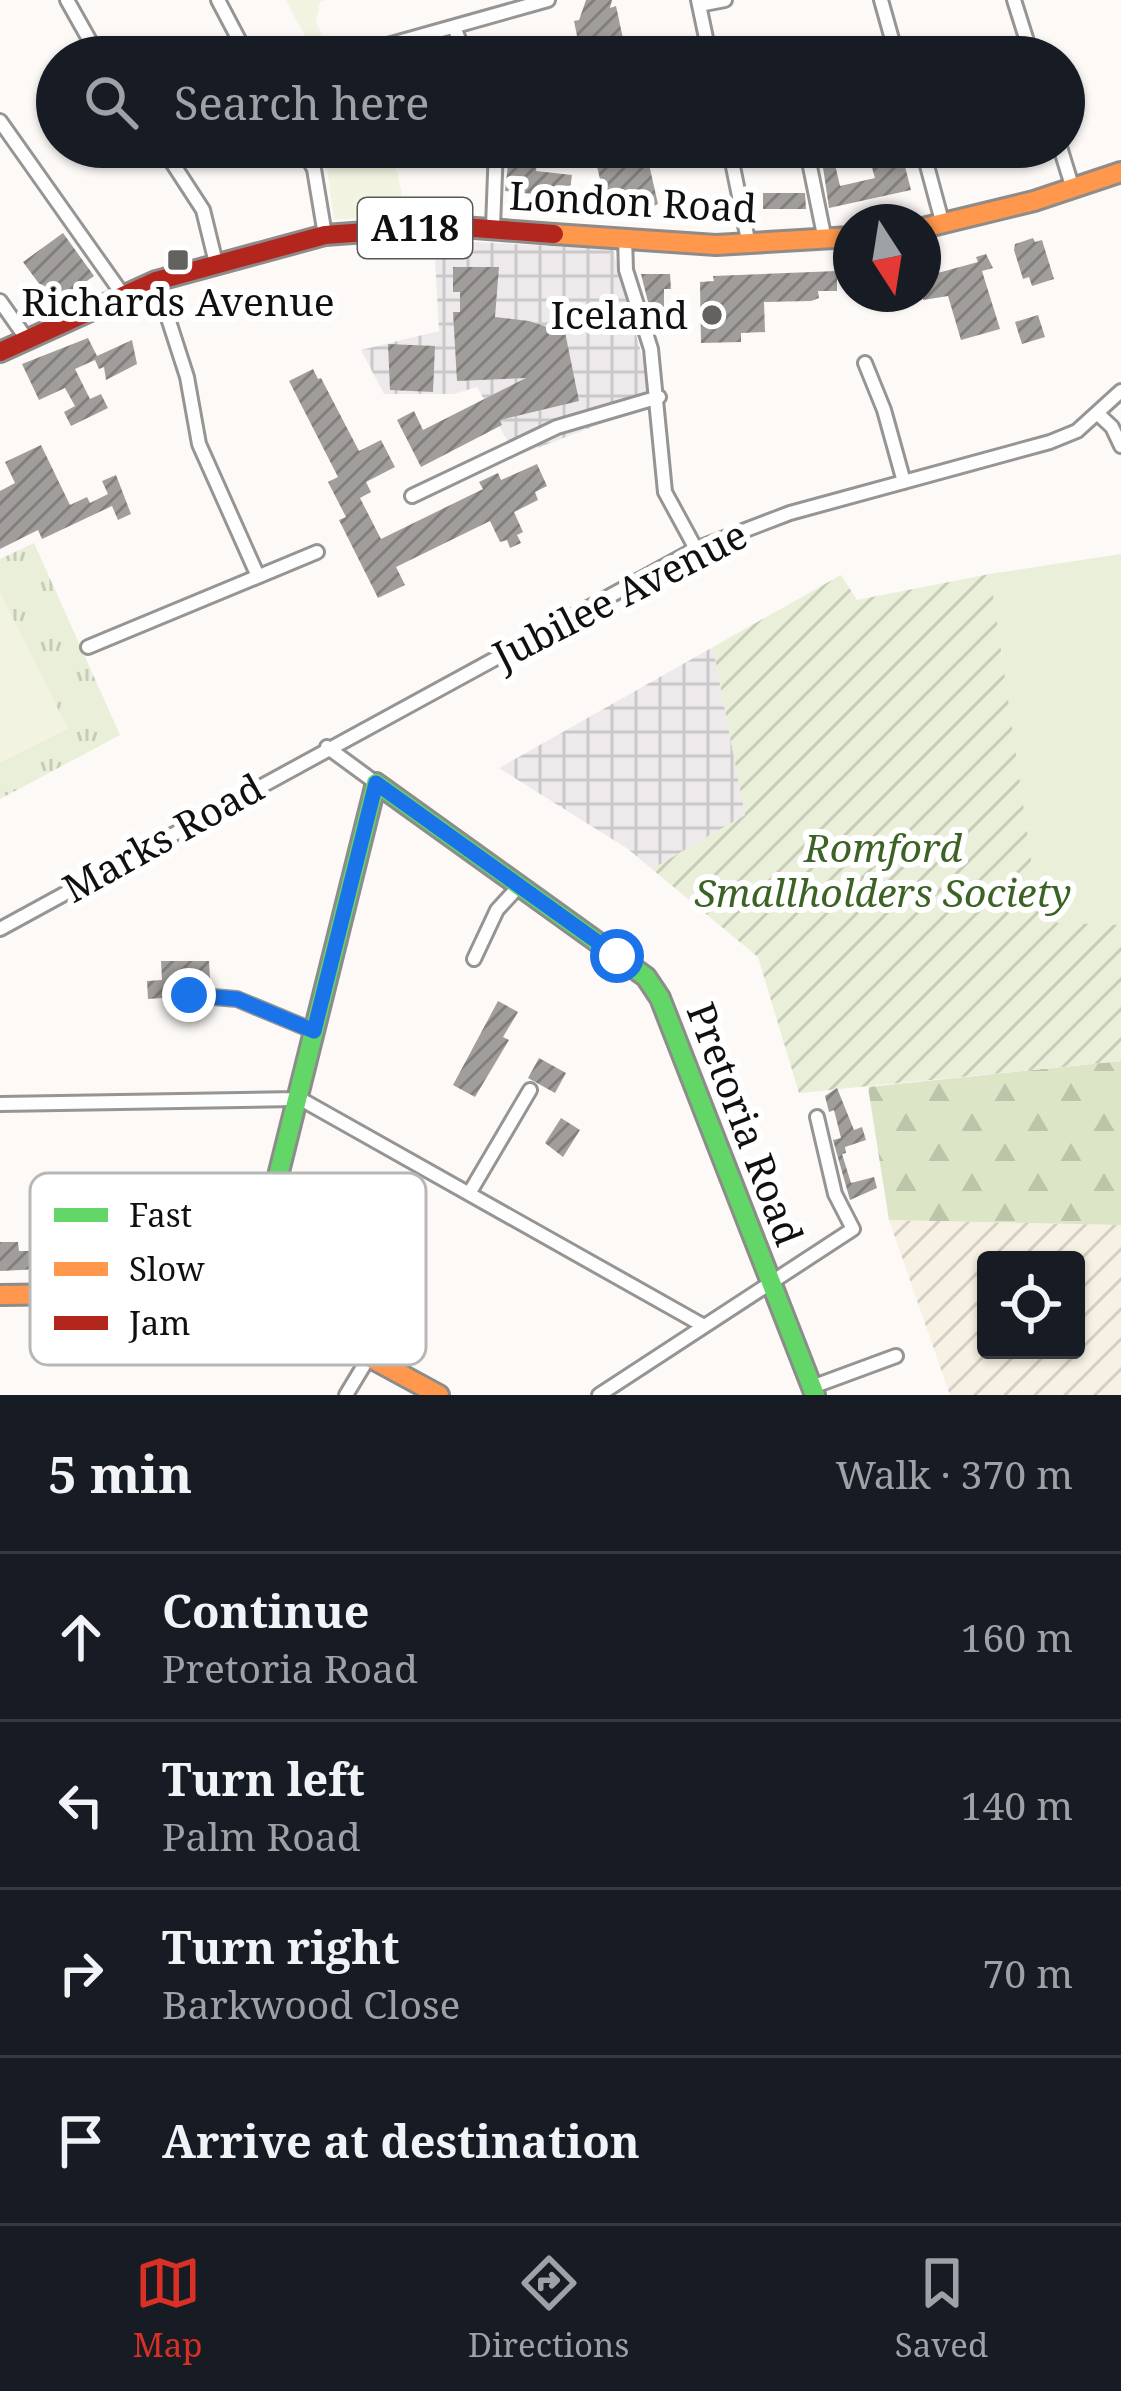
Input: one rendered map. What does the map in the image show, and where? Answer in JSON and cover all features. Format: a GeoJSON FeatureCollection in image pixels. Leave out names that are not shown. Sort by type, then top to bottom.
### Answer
{"type":"FeatureCollection","features":[{"type":"Feature","properties":{"kind":"street"},"geometry":{"type":"LineString","coordinates":[[67,0],[87,36]]}},
{"type":"Feature","properties":{"kind":"street"},"geometry":{"type":"LineString","coordinates":[[218,0],[237,36]]}},
{"type":"Feature","properties":{"kind":"street"},"geometry":{"type":"LineString","coordinates":[[421,36],[548,0]]}},
{"type":"Feature","properties":{"kind":"street"},"geometry":{"type":"LineString","coordinates":[[706,36],[699,2],[725,0]]}},
{"type":"Feature","properties":{"kind":"street"},"geometry":{"type":"LineString","coordinates":[[881,0],[891,36]]}},
{"type":"Feature","properties":{"kind":"street"},"geometry":{"type":"LineString","coordinates":[[1014,0],[1025,36]]}},
{"type":"Feature","properties":{"kind":"street"},"geometry":{"type":"LineString","coordinates":[[454,27],[458,36]]}},
{"type":"Feature","properties":{"kind":"street"},"geometry":{"type":"LineString","coordinates":[[0,121],[123,295]]}},
{"type":"Feature","properties":{"kind":"street"},"geometry":{"type":"LineString","coordinates":[[176,168],[203,210],[216,262]]}},
{"type":"Feature","properties":{"kind":"street"},"geometry":{"type":"LineString","coordinates":[[313,168],[325,235]]}},
{"type":"Feature","properties":{"kind":"street"},"geometry":{"type":"LineString","coordinates":[[493,227],[495,168]]}},
{"type":"Feature","properties":{"kind":"street"},"geometry":{"type":"LineString","coordinates":[[733,168],[749,244]]}},
{"type":"Feature","properties":{"kind":"street"},"geometry":{"type":"LineString","coordinates":[[810,168],[825,240]]}},
{"type":"Feature","properties":{"kind":"street"},"geometry":{"type":"LineString","coordinates":[[925,168],[930,204]]}},
{"type":"Feature","properties":{"kind":"street"},"geometry":{"type":"LineString","coordinates":[[1066,168],[1073,189]]}},
{"type":"Feature","properties":{"kind":"street"},"geometry":{"type":"LineString","coordinates":[[941,224],[1121,172]]}},
{"type":"Feature","properties":{"kind":"street","name":"London Road"},"geometry":{"type":"LineString","coordinates":[[0,352],[156,281],[325,235],[493,227],[749,244],[833,239]]}},
{"type":"Feature","properties":{"kind":"street"},"geometry":{"type":"LineString","coordinates":[[625,238],[626,270],[651,349],[659,397],[665,492],[696,549]]}},
{"type":"Feature","properties":{"kind":"street"},"geometry":{"type":"LineString","coordinates":[[156,281],[187,377],[199,444],[257,574]]}},
{"type":"Feature","properties":{"kind":"street"},"geometry":{"type":"LineString","coordinates":[[0,302],[26,338]]}},
{"type":"Feature","properties":{"kind":"street"},"geometry":{"type":"LineString","coordinates":[[865,363],[904,482]]}},
{"type":"Feature","properties":{"kind":"street","name":"Jubilee Avenue"},"geometry":{"type":"LineString","coordinates":[[327,747],[696,549],[790,513],[1050,442],[1077,431],[1121,391]]}},
{"type":"Feature","properties":{"kind":"street"},"geometry":{"type":"LineString","coordinates":[[412,496],[557,427],[659,397]]}},
{"type":"Feature","properties":{"kind":"street"},"geometry":{"type":"LineString","coordinates":[[1097,413],[1112,427],[1121,446]]}},
{"type":"Feature","properties":{"kind":"street"},"geometry":{"type":"LineString","coordinates":[[88,647],[317,552]]}},
{"type":"Feature","properties":{"kind":"street","name":"Pretoria Road"},"geometry":{"type":"LineString","coordinates":[[327,747],[646,977],[660,998],[813,1391]]}},
{"type":"Feature","properties":{"kind":"street","name":"Marks Road"},"geometry":{"type":"LineString","coordinates":[[0,929],[327,747]]}},
{"type":"Feature","properties":{"kind":"street"},"geometry":{"type":"LineString","coordinates":[[278,1173],[376,783]]}},
{"type":"Feature","properties":{"kind":"street"},"geometry":{"type":"LineString","coordinates":[[474,959],[497,910],[520,885]]}},
{"type":"Feature","properties":{"kind":"street"},"geometry":{"type":"LineString","coordinates":[[189,995],[237,999],[314,1031]]}},
{"type":"Feature","properties":{"kind":"street"},"geometry":{"type":"LineString","coordinates":[[470,1192],[530,1090]]}},
{"type":"Feature","properties":{"kind":"street"},"geometry":{"type":"LineString","coordinates":[[0,1104],[296,1098],[704,1326]]}},
{"type":"Feature","properties":{"kind":"street"},"geometry":{"type":"LineString","coordinates":[[599,1395],[853,1229],[835,1194],[817,1117]]}},
{"type":"Feature","properties":{"kind":"street"},"geometry":{"type":"LineString","coordinates":[[0,1295],[30,1295]]}},
{"type":"Feature","properties":{"kind":"street"},"geometry":{"type":"LineString","coordinates":[[813,1391],[896,1356]]}},
{"type":"Feature","properties":{"kind":"street"},"geometry":{"type":"LineString","coordinates":[[346,1395],[364,1365]]}},
{"type":"Feature","properties":{"kind":"street"},"geometry":{"type":"LineString","coordinates":[[384,1365],[439,1395]]}},
{"type":"Feature","properties":{"kind":"shaded area"},"geometry":{"type":"Polygon","coordinates":[[[434,240],[613,249],[651,390],[645,407],[516,456],[477,387],[454,394],[384,394],[361,350],[439,331],[434,240]]]}},
{"type":"Feature","properties":{"kind":"shaded area"},"geometry":{"type":"Polygon","coordinates":[[[713,647],[745,815],[652,869],[499,768],[713,647]]]}},
{"type":"Feature","properties":{"kind":"shaded area"},"geometry":{"type":"Polygon","coordinates":[[[889,1220],[1121,1225],[1121,1395],[950,1395],[889,1220]]]}},
{"type":"Feature","properties":{"kind":"green space"},"geometry":{"type":"Polygon","coordinates":[[[286,0],[326,0],[320,2],[316,21],[322,36],[305,36],[286,0]]]}},
{"type":"Feature","properties":{"kind":"green space"},"geometry":{"type":"Polygon","coordinates":[[[395,168],[405,214],[334,220],[327,169],[395,168]]]}},
{"type":"Feature","properties":{"kind":"green space"},"geometry":{"type":"Polygon","coordinates":[[[34,543],[120,735],[0,799],[0,559],[34,543]]]}},
{"type":"Feature","properties":{"kind":"green space"},"geometry":{"type":"Polygon","coordinates":[[[1121,554],[1121,925],[1040,923],[990,574],[1121,554]]]}},
{"type":"Feature","properties":{"kind":"green space","name":"Romford Smallholders Society"},"geometry":{"type":"Polygon","coordinates":[[[990,574],[1040,922],[1121,925],[1121,1061],[799,1093],[758,957],[652,869],[745,815],[713,647],[841,575],[857,600],[990,574]]]}},
{"type":"Feature","properties":{"kind":"green space"},"geometry":{"type":"Polygon","coordinates":[[[0,592],[68,729],[0,763],[0,592]]]}},
{"type":"Feature","properties":{"kind":"green space"},"geometry":{"type":"Polygon","coordinates":[[[1121,1061],[1121,1225],[889,1220],[868,1087],[1121,1061]]]}},
{"type":"Feature","properties":{"kind":"building"},"geometry":{"type":"Polygon","coordinates":[[[586,0],[612,0],[610,8],[616,6],[622,36],[577,36],[574,21],[579,20],[586,0]]]}},
{"type":"Feature","properties":{"kind":"building"},"geometry":{"type":"Polygon","coordinates":[[[508,168],[572,175],[570,189],[580,190],[579,199],[505,191],[508,168]]]}},
{"type":"Feature","properties":{"kind":"building"},"geometry":{"type":"Polygon","coordinates":[[[597,168],[650,168],[658,204],[635,214],[632,204],[607,209],[597,168]]]}},
{"type":"Feature","properties":{"kind":"building"},"geometry":{"type":"Polygon","coordinates":[[[823,168],[836,168],[840,186],[875,178],[872,168],[905,168],[911,190],[829,208],[823,168]]]}},
{"type":"Feature","properties":{"kind":"building"},"geometry":{"type":"Polygon","coordinates":[[[763,193],[805,193],[806,209],[763,209],[763,193]]]}},
{"type":"Feature","properties":{"kind":"building"},"geometry":{"type":"Polygon","coordinates":[[[63,233],[94,276],[54,304],[23,262],[63,233]]]}},
{"type":"Feature","properties":{"kind":"building"},"geometry":{"type":"Polygon","coordinates":[[[1042,240],[1054,279],[1032,286],[1029,277],[1023,279],[1014,250],[1015,244],[1042,240]]]}},
{"type":"Feature","properties":{"kind":"building"},"geometry":{"type":"Polygon","coordinates":[[[986,254],[993,268],[982,271],[1000,329],[961,340],[948,296],[941,297],[941,272],[978,262],[976,257],[986,254]]]}},
{"type":"Feature","properties":{"kind":"building"},"geometry":{"type":"Polygon","coordinates":[[[453,267],[499,267],[495,317],[529,321],[553,329],[554,334],[565,332],[579,401],[500,420],[502,425],[421,467],[397,420],[414,411],[423,430],[526,378],[457,381],[453,312],[460,312],[460,292],[453,292],[453,267]]]}},
{"type":"Feature","properties":{"kind":"building"},"geometry":{"type":"Polygon","coordinates":[[[833,271],[833,291],[818,291],[819,298],[811,301],[764,302],[765,332],[741,333],[741,342],[701,343],[700,282],[714,281],[713,276],[833,271]]]}},
{"type":"Feature","properties":{"kind":"building"},"geometry":{"type":"Polygon","coordinates":[[[641,274],[670,274],[664,310],[650,310],[641,274]]]}},
{"type":"Feature","properties":{"kind":"building"},"geometry":{"type":"Polygon","coordinates":[[[1038,315],[1045,337],[1022,344],[1015,322],[1038,315]]]}},
{"type":"Feature","properties":{"kind":"building"},"geometry":{"type":"Polygon","coordinates":[[[88,338],[97,356],[132,340],[137,364],[106,380],[104,367],[99,369],[95,360],[75,369],[90,399],[101,394],[108,408],[71,426],[64,412],[75,406],[65,388],[39,400],[22,364],[88,338]]]}},
{"type":"Feature","properties":{"kind":"building"},"geometry":{"type":"Polygon","coordinates":[[[388,344],[435,346],[433,392],[390,390],[388,344]]]}},
{"type":"Feature","properties":{"kind":"building"},"geometry":{"type":"Polygon","coordinates":[[[313,369],[359,451],[381,440],[395,467],[366,482],[371,492],[360,498],[381,539],[483,489],[479,482],[498,473],[501,480],[537,464],[547,486],[535,492],[538,500],[514,512],[523,532],[517,535],[521,543],[510,548],[507,540],[500,542],[490,521],[396,567],[405,585],[378,598],[339,520],[346,517],[328,482],[338,477],[289,381],[313,369]]]}},
{"type":"Feature","properties":{"kind":"building"},"geometry":{"type":"Polygon","coordinates":[[[41,445],[70,505],[87,497],[90,503],[108,494],[102,481],[116,475],[131,514],[118,520],[112,506],[42,539],[38,530],[0,549],[0,491],[15,483],[5,462],[41,445]]]}},
{"type":"Feature","properties":{"kind":"building"},"geometry":{"type":"Polygon","coordinates":[[[161,961],[209,961],[210,980],[176,982],[177,997],[148,999],[147,981],[162,980],[161,961]]]}},
{"type":"Feature","properties":{"kind":"building"},"geometry":{"type":"Polygon","coordinates":[[[498,1001],[518,1012],[503,1037],[509,1040],[475,1097],[453,1085],[498,1001]]]}},
{"type":"Feature","properties":{"kind":"building"},"geometry":{"type":"Polygon","coordinates":[[[539,1058],[566,1073],[555,1093],[528,1078],[539,1058]]]}},
{"type":"Feature","properties":{"kind":"building"},"geometry":{"type":"Polygon","coordinates":[[[837,1088],[854,1130],[862,1127],[866,1140],[845,1147],[842,1154],[851,1183],[874,1177],[877,1188],[850,1200],[833,1140],[841,1138],[825,1096],[837,1088]]]}},
{"type":"Feature","properties":{"kind":"building"},"geometry":{"type":"Polygon","coordinates":[[[561,1118],[580,1130],[563,1157],[545,1143],[561,1118]]]}},
{"type":"Feature","properties":{"kind":"building"},"geometry":{"type":"Polygon","coordinates":[[[0,1242],[18,1242],[19,1251],[30,1251],[30,1270],[0,1271],[0,1242]]]}},
{"type":"Feature","properties":{"kind":"traffic: fast"},"geometry":{"type":"LineString","coordinates":[[279,1173],[376,783],[646,977],[660,998],[815,1395]]}},
{"type":"Feature","properties":{"kind":"traffic: slow"},"geometry":{"type":"LineString","coordinates":[[941,224],[1034,201],[1121,172]]}},
{"type":"Feature","properties":{"kind":"traffic: slow"},"geometry":{"type":"LineString","coordinates":[[554,234],[716,245],[833,238]]}},
{"type":"Feature","properties":{"kind":"traffic: slow"},"geometry":{"type":"LineString","coordinates":[[0,1295],[30,1295]]}},
{"type":"Feature","properties":{"kind":"traffic: slow"},"geometry":{"type":"LineString","coordinates":[[384,1365],[439,1395]]}},
{"type":"Feature","properties":{"kind":"traffic: jam"},"geometry":{"type":"LineString","coordinates":[[0,352],[156,281],[325,235],[449,226],[554,234]]}},
{"type":"Feature","properties":{"kind":"place","name":"Richards Avenue"},"geometry":{"type":"Point","coordinates":[178,260]}},
{"type":"Feature","properties":{"kind":"place","name":"Iceland"},"geometry":{"type":"Point","coordinates":[712,315]}},
{"type":"Feature","properties":{"kind":"route"},"geometry":{"type":"LineString","coordinates":[[189,995],[237,999],[314,1031],[376,783],[617,956]]}}]}
